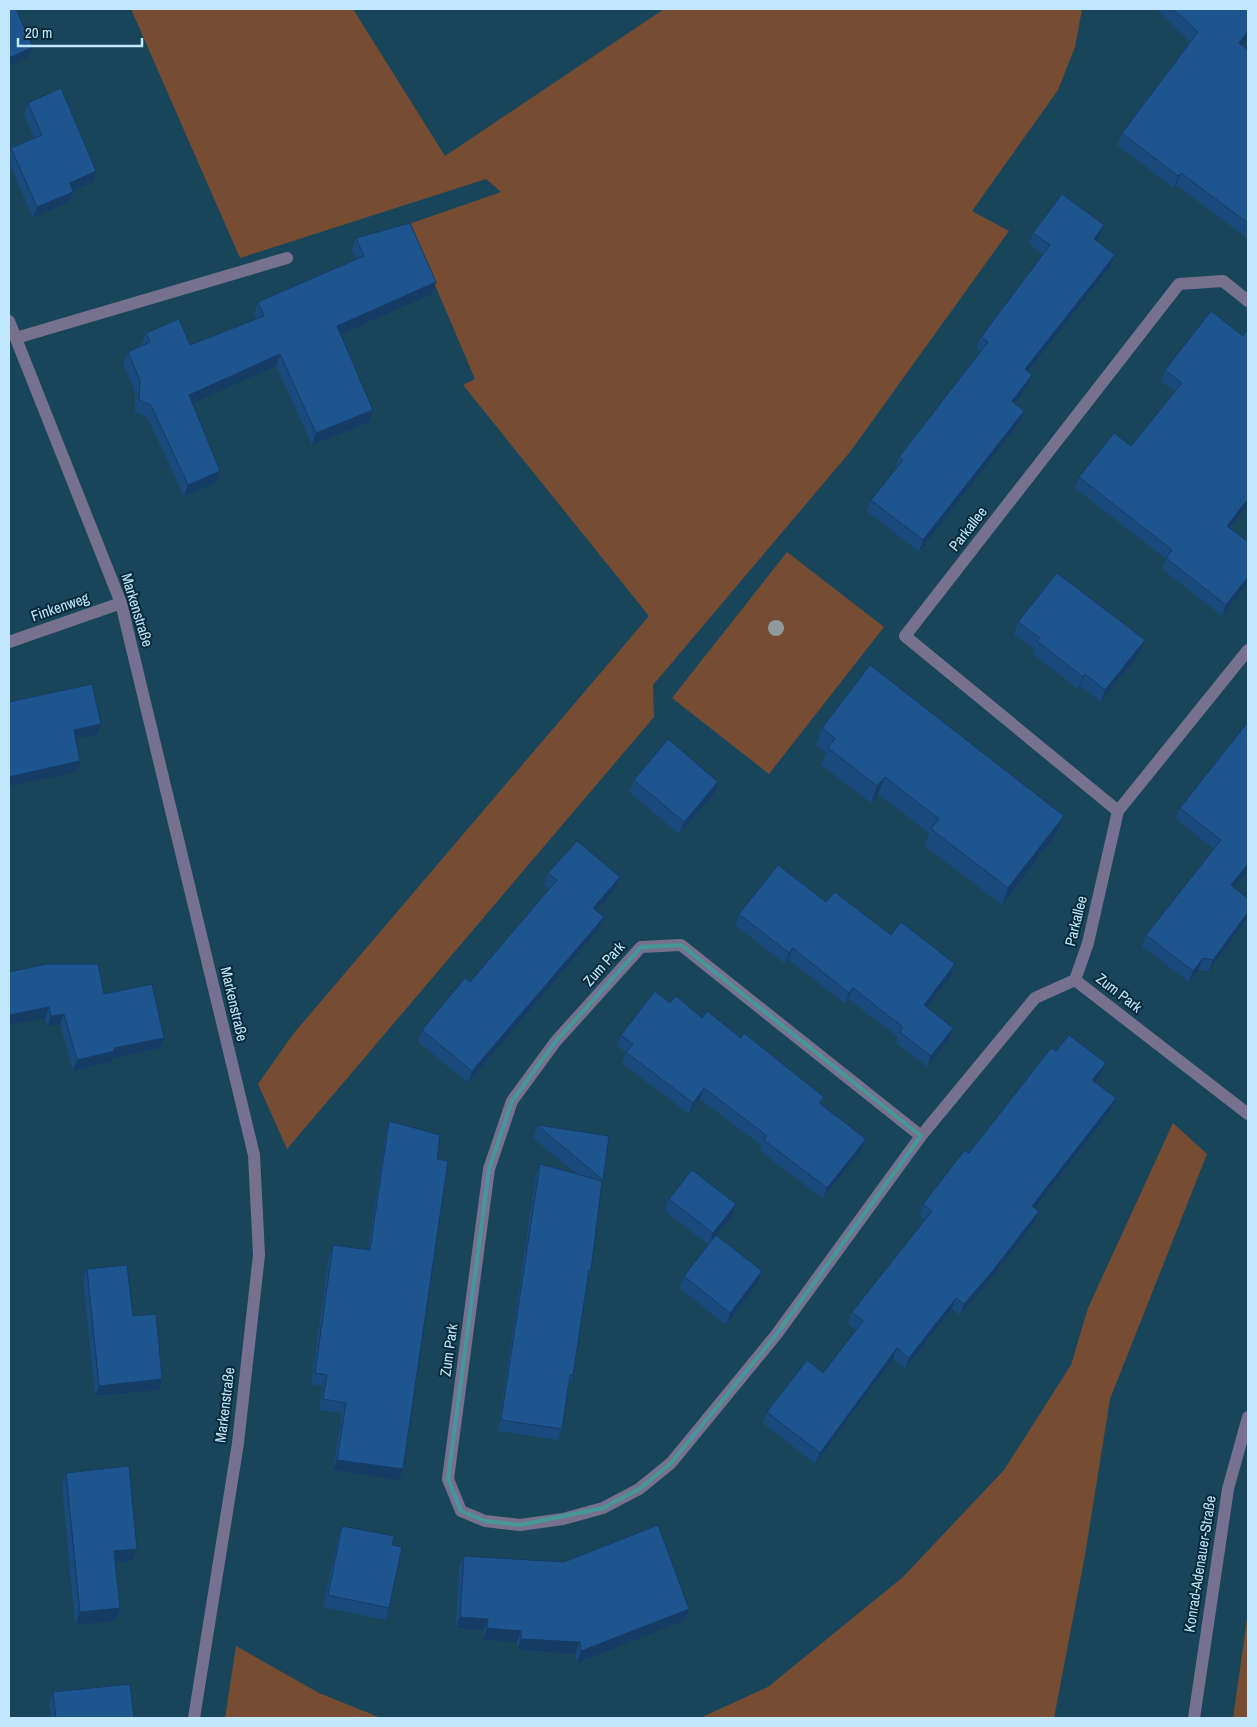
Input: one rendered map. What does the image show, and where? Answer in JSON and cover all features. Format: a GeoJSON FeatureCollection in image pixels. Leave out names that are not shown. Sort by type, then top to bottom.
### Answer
{"type":"FeatureCollection","features":[{"type":"Feature","properties":{"kind":"street"},"geometry":{"type":"LineString","coordinates":[[16,338],[287,258]]}},
{"type":"Feature","properties":{"kind":"street","name":"Parkallee"},"geometry":{"type":"LineString","coordinates":[[1118,811],[905,636],[1179,284],[1223,281],[1248,301]]}},
{"type":"Feature","properties":{"kind":"street","name":"Markenstraße"},"geometry":{"type":"LineString","coordinates":[[9,321],[121,603],[254,1155],[259,1255],[238,1443],[194,1718]]}},
{"type":"Feature","properties":{"kind":"street","name":"Finkenweg"},"geometry":{"type":"LineString","coordinates":[[9,642],[121,603]]}},
{"type":"Feature","properties":{"kind":"street","name":"Parkallee"},"geometry":{"type":"LineString","coordinates":[[1075,980],[1088,943],[1118,811],[1248,650]]}},
{"type":"Feature","properties":{"kind":"street","name":"Zum Park"},"geometry":{"type":"LineString","coordinates":[[920,1136],[681,945],[641,947],[556,1041],[512,1101],[490,1170],[448,1480],[460,1511],[485,1521],[520,1525],[563,1519],[603,1508],[639,1489],[664,1468],[776,1334],[920,1136],[1035,998],[1075,980],[1248,1114]]}},
{"type":"Feature","properties":{"kind":"street","name":"Konrad-Adenauer-Straße"},"geometry":{"type":"LineString","coordinates":[[1194,1718],[1228,1489],[1248,1417]]}},
{"type":"Feature","properties":{"kind":"highlighted area"},"geometry":{"type":"Polygon","coordinates":[[[681,945],[921,1136],[776,1335],[671,1463],[639,1489],[603,1508],[520,1525],[485,1521],[461,1511],[448,1479],[489,1169],[512,1101],[556,1041],[641,947],[681,945]]]}},
{"type":"Feature","properties":{"kind":"shaded area"},"geometry":{"type":"Polygon","coordinates":[[[131,9],[353,9],[445,156],[664,9],[1082,9],[1075,47],[1058,90],[972,211],[1009,231],[850,452],[653,685],[654,717],[287,1149],[258,1084],[294,1033],[649,616],[463,385],[475,379],[409,224],[501,192],[486,179],[240,258],[131,9]]]}},
{"type":"Feature","properties":{"kind":"shaded area"},"geometry":{"type":"Polygon","coordinates":[[[787,552],[884,627],[769,774],[672,698],[787,552]]]}},
{"type":"Feature","properties":{"kind":"shaded area"},"geometry":{"type":"Polygon","coordinates":[[[1173,1123],[1207,1154],[1110,1399],[1085,1555],[1054,1718],[700,1718],[768,1687],[903,1577],[1004,1470],[1071,1365],[1088,1308],[1173,1123]]]}},
{"type":"Feature","properties":{"kind":"shaded area"},"geometry":{"type":"Polygon","coordinates":[[[1248,1612],[1248,1718],[1233,1718],[1248,1612]]]}},
{"type":"Feature","properties":{"kind":"shaded area"},"geometry":{"type":"Polygon","coordinates":[[[236,1646],[319,1693],[381,1718],[225,1718],[236,1646]]]}},
{"type":"Feature","properties":{"kind":"building"},"geometry":{"type":"Polygon","coordinates":[[[9,9],[16,9],[33,47],[9,58],[9,9]]]}},
{"type":"Feature","properties":{"kind":"building"},"geometry":{"type":"Polygon","coordinates":[[[1173,9],[1248,9],[1248,31],[1239,43],[1248,50],[1248,223],[1181,173],[1178,176],[1122,133],[1198,32],[1173,9]]]}},
{"type":"Feature","properties":{"kind":"building"},"geometry":{"type":"Polygon","coordinates":[[[61,88],[96,171],[70,183],[73,192],[37,207],[11,148],[42,135],[28,103],[61,88]]]}},
{"type":"Feature","properties":{"kind":"building"},"geometry":{"type":"Polygon","coordinates":[[[1062,194],[1104,225],[1094,239],[1115,255],[1025,369],[1032,375],[1012,401],[1024,411],[923,540],[871,500],[903,460],[899,457],[988,342],[981,337],[1050,245],[1033,233],[1062,194]]]}},
{"type":"Feature","properties":{"kind":"building"},"geometry":{"type":"Polygon","coordinates":[[[410,223],[436,282],[337,326],[373,410],[316,433],[280,354],[189,395],[220,471],[188,485],[151,405],[139,400],[140,380],[128,352],[150,342],[146,333],[179,319],[190,345],[264,316],[258,302],[364,256],[356,238],[410,223]]]}},
{"type":"Feature","properties":{"kind":"building"},"geometry":{"type":"Polygon","coordinates":[[[1211,311],[1243,336],[1248,329],[1248,499],[1227,526],[1248,542],[1248,577],[1226,605],[1166,558],[1172,550],[1079,477],[1114,433],[1131,446],[1182,383],[1165,370],[1211,311]]]}},
{"type":"Feature","properties":{"kind":"building"},"geometry":{"type":"Polygon","coordinates":[[[1057,573],[1145,640],[1105,690],[1085,674],[1083,677],[1037,641],[1040,638],[1018,622],[1057,573]]]}},
{"type":"Feature","properties":{"kind":"building"},"geometry":{"type":"Polygon","coordinates":[[[870,665],[1064,816],[1008,888],[931,829],[939,819],[885,777],[877,786],[828,748],[835,738],[822,728],[870,665]]]}},
{"type":"Feature","properties":{"kind":"building"},"geometry":{"type":"Polygon","coordinates":[[[92,684],[101,724],[74,730],[80,761],[9,777],[9,702],[92,684]]]}},
{"type":"Feature","properties":{"kind":"building"},"geometry":{"type":"Polygon","coordinates":[[[1248,722],[1248,864],[1231,885],[1248,899],[1248,912],[1213,960],[1203,958],[1193,971],[1146,935],[1221,840],[1180,808],[1248,722]]]}},
{"type":"Feature","properties":{"kind":"building"},"geometry":{"type":"Polygon","coordinates":[[[668,739],[718,782],[684,822],[634,780],[668,739]]]}},
{"type":"Feature","properties":{"kind":"building"},"geometry":{"type":"Polygon","coordinates":[[[577,841],[620,877],[593,908],[604,917],[472,1071],[422,1030],[465,978],[470,982],[557,880],[548,873],[577,841]]]}},
{"type":"Feature","properties":{"kind":"building"},"geometry":{"type":"Polygon","coordinates":[[[778,865],[826,902],[835,892],[891,935],[901,922],[955,964],[924,1005],[953,1028],[931,1056],[900,1032],[903,1027],[853,988],[849,993],[793,948],[789,953],[739,914],[778,865]]]}},
{"type":"Feature","properties":{"kind":"building"},"geometry":{"type":"Polygon","coordinates":[[[47,964],[98,964],[104,994],[152,984],[164,1038],[114,1048],[115,1051],[77,1060],[64,1014],[51,1016],[49,1007],[9,1015],[9,972],[47,964]]]}},
{"type":"Feature","properties":{"kind":"building"},"geometry":{"type":"Polygon","coordinates":[[[655,991],[670,1003],[676,996],[702,1018],[707,1011],[741,1038],[744,1033],[824,1097],[819,1103],[866,1139],[827,1188],[764,1140],[767,1136],[704,1088],[693,1103],[626,1052],[633,1044],[621,1035],[655,991]]]}},
{"type":"Feature","properties":{"kind":"building"},"geometry":{"type":"Polygon","coordinates":[[[1069,1035],[1106,1063],[1092,1080],[1116,1098],[1032,1206],[1039,1211],[991,1273],[964,1304],[956,1298],[909,1358],[897,1348],[820,1453],[767,1412],[807,1360],[823,1373],[863,1321],[852,1312],[932,1211],[923,1204],[965,1150],[969,1153],[1051,1048],[1056,1051],[1069,1035]]]}},
{"type":"Feature","properties":{"kind":"building"},"geometry":{"type":"Polygon","coordinates":[[[389,1121],[440,1135],[437,1159],[448,1161],[403,1469],[337,1460],[346,1403],[323,1399],[327,1375],[315,1373],[333,1245],[370,1250],[389,1121]]]}},
{"type":"Feature","properties":{"kind":"building"},"geometry":{"type":"Polygon","coordinates":[[[537,1125],[609,1136],[603,1180],[537,1125]]]}},
{"type":"Feature","properties":{"kind":"building"},"geometry":{"type":"Polygon","coordinates":[[[540,1164],[602,1181],[591,1270],[589,1270],[573,1375],[570,1375],[562,1429],[501,1420],[540,1164]]]}},
{"type":"Feature","properties":{"kind":"building"},"geometry":{"type":"Polygon","coordinates":[[[692,1170],[736,1204],[713,1233],[669,1199],[692,1170]]]}},
{"type":"Feature","properties":{"kind":"building"},"geometry":{"type":"Polygon","coordinates":[[[716,1235],[762,1271],[730,1313],[684,1276],[716,1235]]]}},
{"type":"Feature","properties":{"kind":"building"},"geometry":{"type":"Polygon","coordinates":[[[127,1265],[133,1316],[156,1314],[162,1379],[99,1386],[87,1269],[127,1265]]]}},
{"type":"Feature","properties":{"kind":"building"},"geometry":{"type":"Polygon","coordinates":[[[129,1466],[137,1549],[114,1551],[120,1608],[80,1612],[66,1473],[129,1466]]]}},
{"type":"Feature","properties":{"kind":"building"},"geometry":{"type":"Polygon","coordinates":[[[658,1525],[689,1609],[581,1651],[580,1642],[521,1639],[521,1631],[487,1628],[488,1619],[460,1617],[464,1556],[564,1562],[658,1525]]]}},
{"type":"Feature","properties":{"kind":"building"},"geometry":{"type":"Polygon","coordinates":[[[342,1526],[394,1536],[392,1545],[402,1547],[389,1608],[328,1595],[342,1526]]]}},
{"type":"Feature","properties":{"kind":"building"},"geometry":{"type":"Polygon","coordinates":[[[130,1684],[134,1718],[56,1718],[53,1692],[130,1684]]]}}]}
